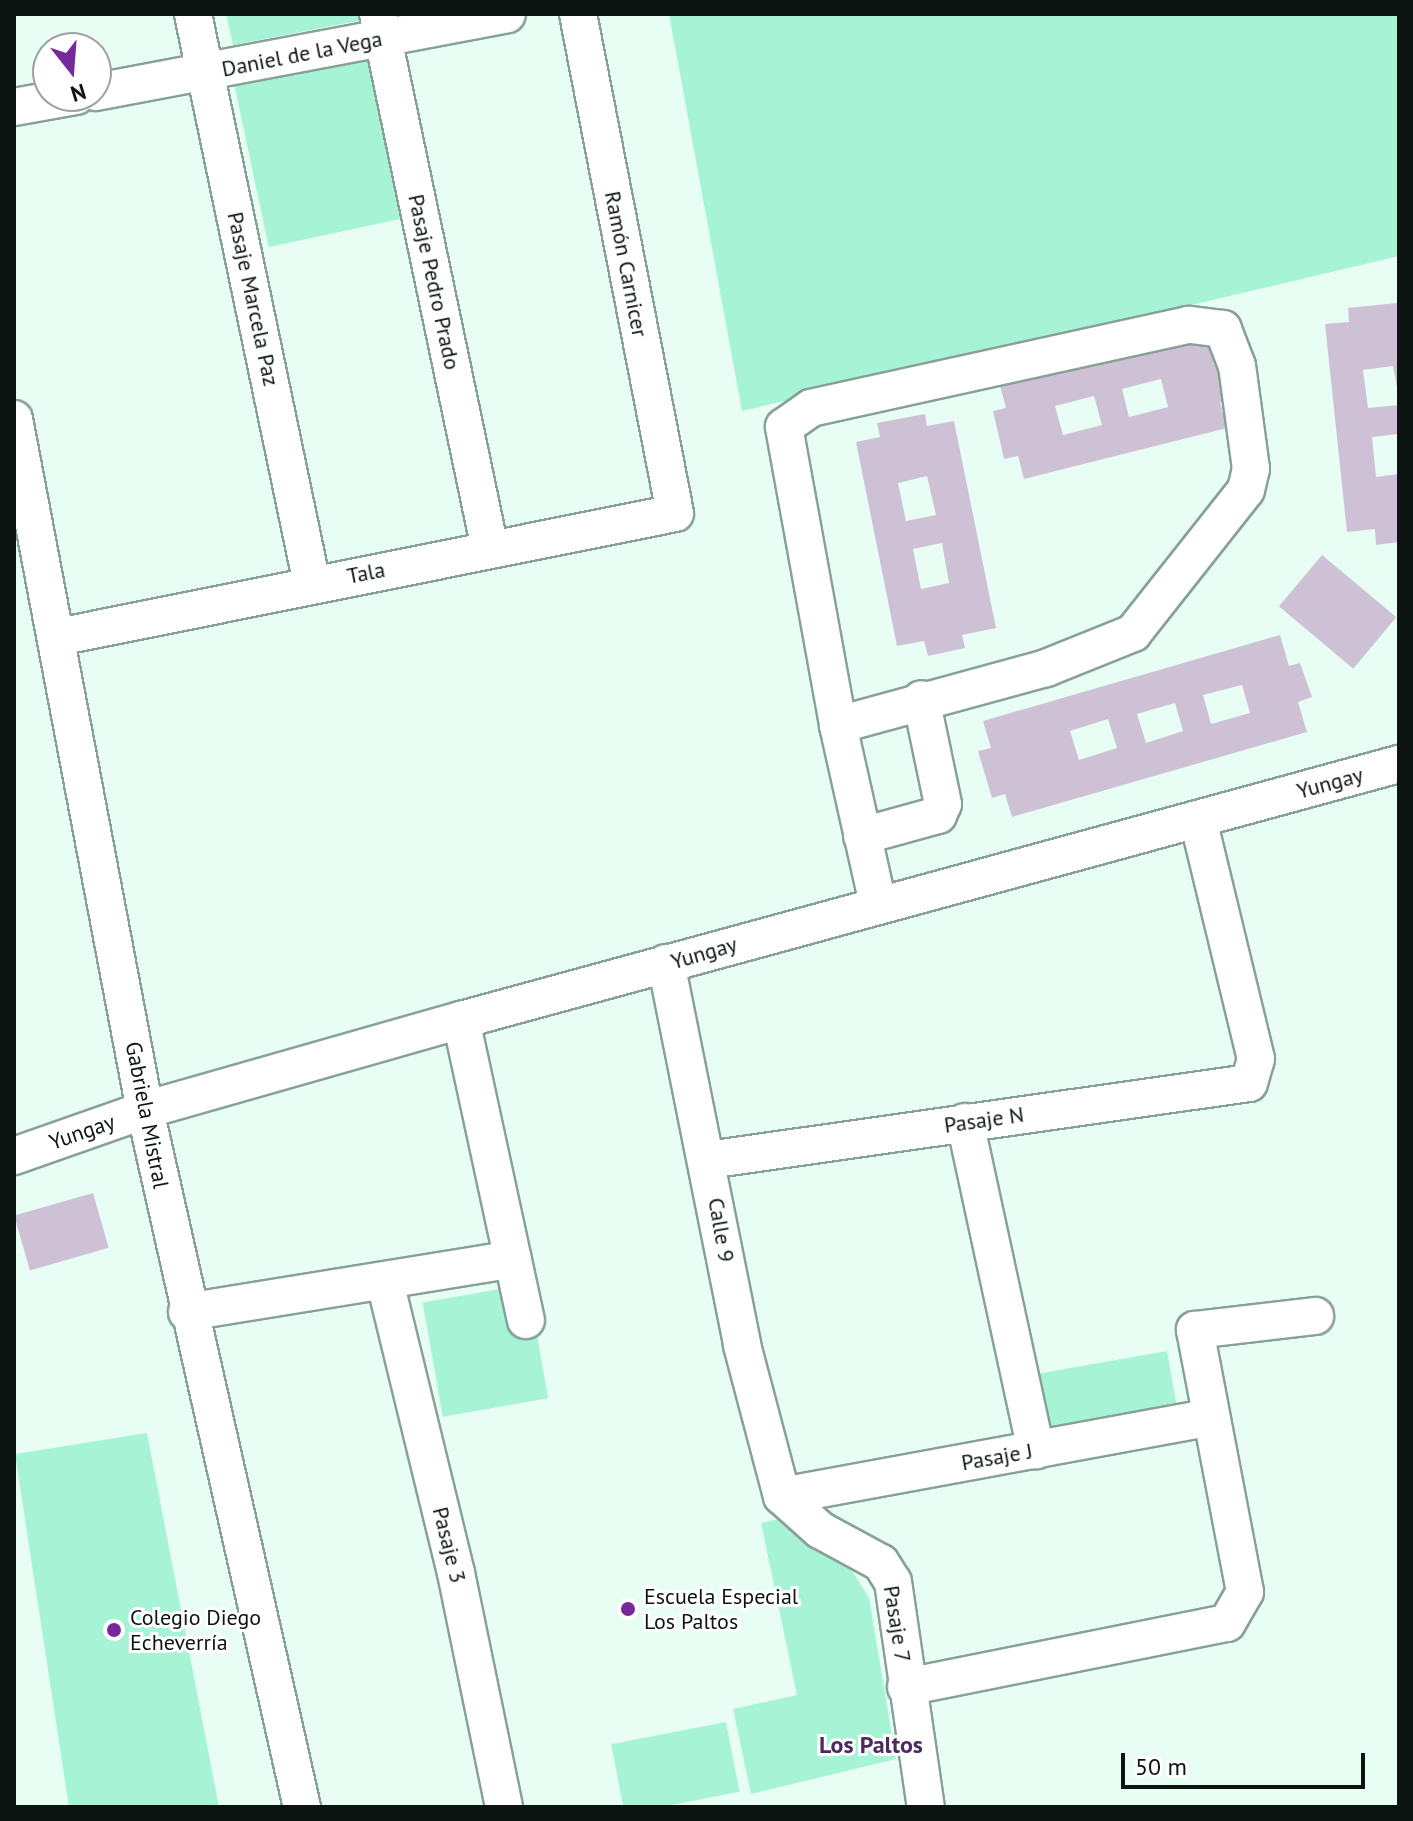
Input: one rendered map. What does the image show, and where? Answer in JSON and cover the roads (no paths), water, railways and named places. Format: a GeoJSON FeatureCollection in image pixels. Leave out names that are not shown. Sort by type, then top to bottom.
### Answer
{"type":"FeatureCollection","features":[{"type":"Feature","properties":{"kind":"street","name":"Pasaje Marcela Paz"},"geometry":{"type":"LineString","coordinates":[[193,14],[312,584]]}},
{"type":"Feature","properties":{"kind":"street","name":"Daniel de la Vega"},"geometry":{"type":"LineString","coordinates":[[112,89],[205,72],[380,26],[507,14]]}},
{"type":"Feature","properties":{"kind":"street","name":"Ramón Carnicer"},"geometry":{"type":"LineString","coordinates":[[578,14],[675,513]]}},
{"type":"Feature","properties":{"kind":"street","name":"Pasaje Pedro Prado"},"geometry":{"type":"LineString","coordinates":[[380,26],[490,549]]}},
{"type":"Feature","properties":{"kind":"street"},"geometry":{"type":"LineString","coordinates":[[838,725],[921,699],[1046,668],[1133,633],[1246,490],[1251,469],[1237,366],[1223,329],[1188,325],[793,416],[784,427],[838,725],[878,904]]}},
{"type":"Feature","properties":{"kind":"street","name":"Gabriela Mistral"},"geometry":{"type":"LineString","coordinates":[[14,419],[58,637],[145,1110],[187,1312],[302,1807]]}},
{"type":"Feature","properties":{"kind":"street","name":"Tala"},"geometry":{"type":"LineString","coordinates":[[58,637],[675,513]]}},
{"type":"Feature","properties":{"kind":"street"},"geometry":{"type":"LineString","coordinates":[[862,836],[938,815],[943,804],[921,699]]}},
{"type":"Feature","properties":{"kind":"street","name":"Yungay"},"geometry":{"type":"LineString","coordinates":[[14,1156],[145,1110],[461,1020],[1399,764]]}},
{"type":"Feature","properties":{"kind":"street","name":"Pasaje N"},"geometry":{"type":"LineString","coordinates":[[708,1160],[965,1122],[1243,1087],[1254,1074],[1256,1059],[1198,819]]}},
{"type":"Feature","properties":{"kind":"street","name":"Calle 9"},"geometry":{"type":"LineString","coordinates":[[666,963],[708,1160],[742,1345],[782,1496]]}},
{"type":"Feature","properties":{"kind":"street"},"geometry":{"type":"LineString","coordinates":[[461,1020],[526,1320]]}},
{"type":"Feature","properties":{"kind":"street"},"geometry":{"type":"LineString","coordinates":[[965,1122],[1036,1450]]}},
{"type":"Feature","properties":{"kind":"street"},"geometry":{"type":"LineString","coordinates":[[187,1312],[386,1286],[513,1259]]}},
{"type":"Feature","properties":{"kind":"street","name":"Pasaje 3"},"geometry":{"type":"LineString","coordinates":[[386,1286],[504,1807]]}},
{"type":"Feature","properties":{"kind":"street"},"geometry":{"type":"LineString","coordinates":[[906,1687],[1203,1633],[1235,1616],[1245,1592],[1195,1330],[1315,1316]]}},
{"type":"Feature","properties":{"kind":"street","name":"Pasaje J"},"geometry":{"type":"LineString","coordinates":[[782,1496],[1211,1417]]}},
{"type":"Feature","properties":{"kind":"street","name":"Pasaje 7"},"geometry":{"type":"LineString","coordinates":[[782,1496],[820,1530],[881,1563],[893,1582],[926,1807]]}},
{"type":"Feature","properties":{"kind":"place","name":"Escuela Especial Los Paltos"},"geometry":{"type":"Point","coordinates":[628,1609]}},
{"type":"Feature","properties":{"kind":"place","name":"Colegio Diego Echeverría"},"geometry":{"type":"Point","coordinates":[114,1630]}},
{"type":"Feature","properties":{"kind":"district","name":"Los Paltos"},"geometry":{"type":"Point","coordinates":[871,1745]}}]}
